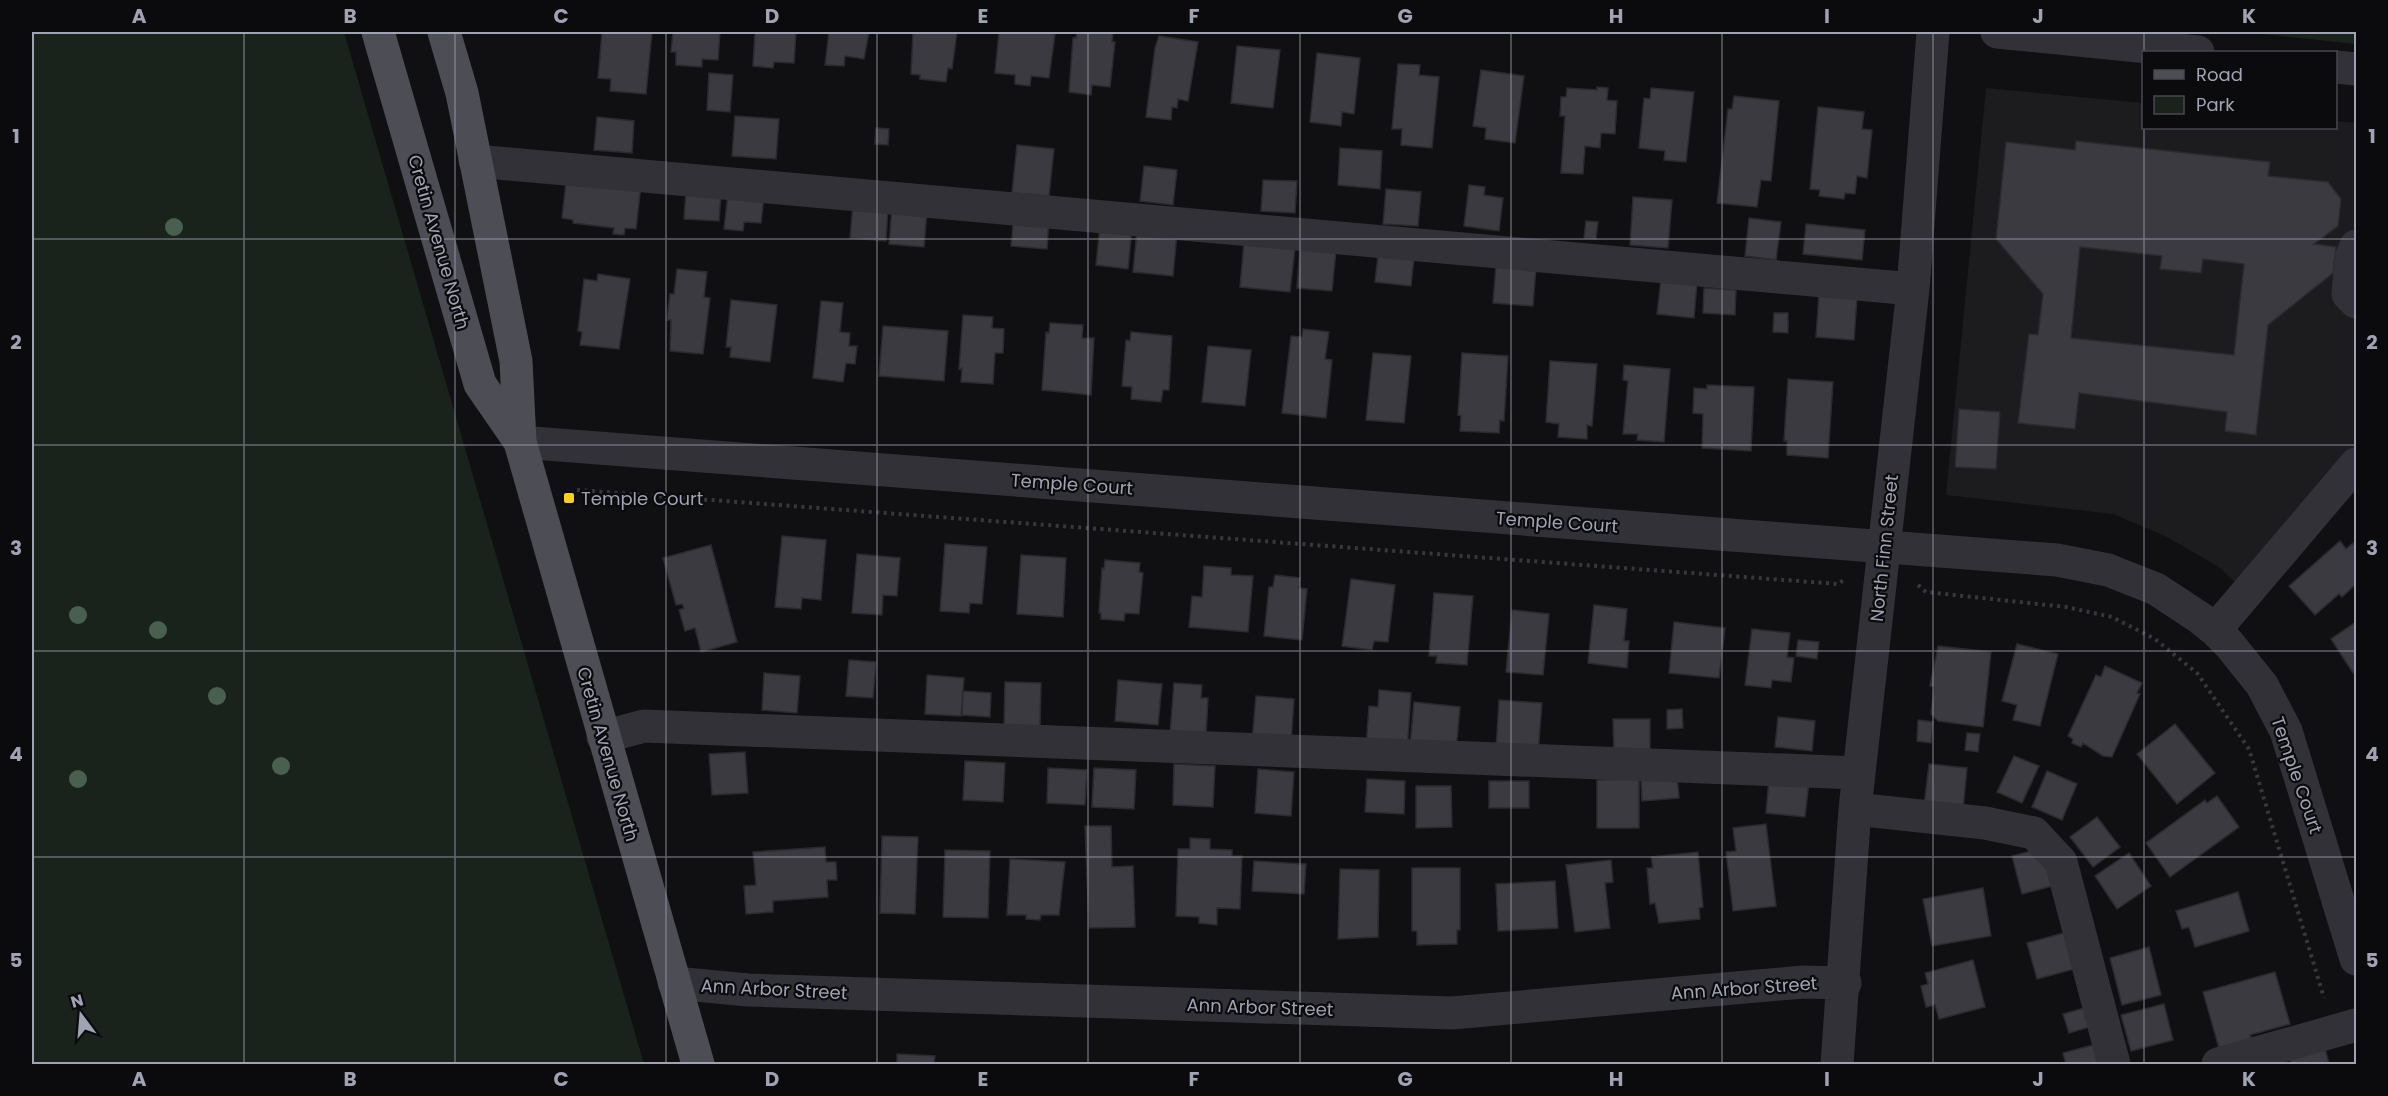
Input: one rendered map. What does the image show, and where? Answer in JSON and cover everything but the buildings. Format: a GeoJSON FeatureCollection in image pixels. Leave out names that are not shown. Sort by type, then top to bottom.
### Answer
{"type":"FeatureCollection","features":[{"type":"Feature","properties":{"kind":"main road","name":"Cretin Avenue North"},"geometry":{"type":"LineString","coordinates":[[378,32],[480,384],[520,442]]}},
{"type":"Feature","properties":{"kind":"main road","name":"Cretin Avenue North"},"geometry":{"type":"LineString","coordinates":[[444,32],[462,93],[516,361],[520,442],[698,1065]]}},
{"type":"Feature","properties":{"kind":"street","name":"North Finn Street"},"geometry":{"type":"LineString","coordinates":[[1837,1065],[1845,983],[1855,809],[1913,289],[1933,32]]}},
{"type":"Feature","properties":{"kind":"street"},"geometry":{"type":"LineString","coordinates":[[1997,32],[2188,51]]}},
{"type":"Feature","properties":{"kind":"street"},"geometry":{"type":"LineString","coordinates":[[2337,67],[2356,69]]}},
{"type":"Feature","properties":{"kind":"street"},"geometry":{"type":"LineString","coordinates":[[475,161],[1913,289]]}},
{"type":"Feature","properties":{"kind":"street"},"geometry":{"type":"LineString","coordinates":[[2356,246],[2351,258],[2348,294],[2356,303]]}},
{"type":"Feature","properties":{"kind":"street","name":"Temple Court"},"geometry":{"type":"LineString","coordinates":[[520,442],[2056,560],[2108,570],[2156,590],[2200,618],[2229,644],[2262,685],[2286,731],[2356,959]]}},
{"type":"Feature","properties":{"kind":"street"},"geometry":{"type":"LineString","coordinates":[[2215,630],[2356,464]]}},
{"type":"Feature","properties":{"kind":"street"},"geometry":{"type":"LineString","coordinates":[[603,737],[644,726],[1859,773]]}},
{"type":"Feature","properties":{"kind":"street"},"geometry":{"type":"LineString","coordinates":[[1855,809],[1985,823],[2034,833],[2061,862],[2114,1065]]}},
{"type":"Feature","properties":{"kind":"street","name":"Ann Arbor Street"},"geometry":{"type":"LineString","coordinates":[[674,983],[748,990],[1452,1013],[1803,982],[1845,983]]}},
{"type":"Feature","properties":{"kind":"street"},"geometry":{"type":"LineString","coordinates":[[2218,1065],[2345,1028]]}},
{"type":"Feature","properties":{"kind":"path"},"geometry":{"type":"LineString","coordinates":[[577,490],[1838,584],[1851,576]]}},
{"type":"Feature","properties":{"kind":"path"},"geometry":{"type":"LineString","coordinates":[[1917,584],[1926,592],[2066,607],[2112,617],[2155,639],[2197,673],[2249,749],[2345,1028]]}},
{"type":"Feature","properties":{"kind":"shaded area"},"geometry":{"type":"Polygon","coordinates":[[[1986,88],[2142,103],[2142,129],[2337,129],[2337,121],[2356,123],[2356,489],[2251,598],[2219,567],[2167,537],[2113,514],[1946,495],[1986,88]]]}},
{"type":"Feature","properties":{"kind":"green space"},"geometry":{"type":"Polygon","coordinates":[[[32,32],[344,32],[644,1064],[32,1064],[32,32]]]}},
{"type":"Feature","properties":{"kind":"green space"},"geometry":{"type":"Polygon","coordinates":[[[2243,32],[2356,32],[2356,44],[2243,32]]]}},
{"type":"Feature","properties":{"kind":"place","name":"Temple Court"},"geometry":{"type":"Point","coordinates":[569,498]}}]}
